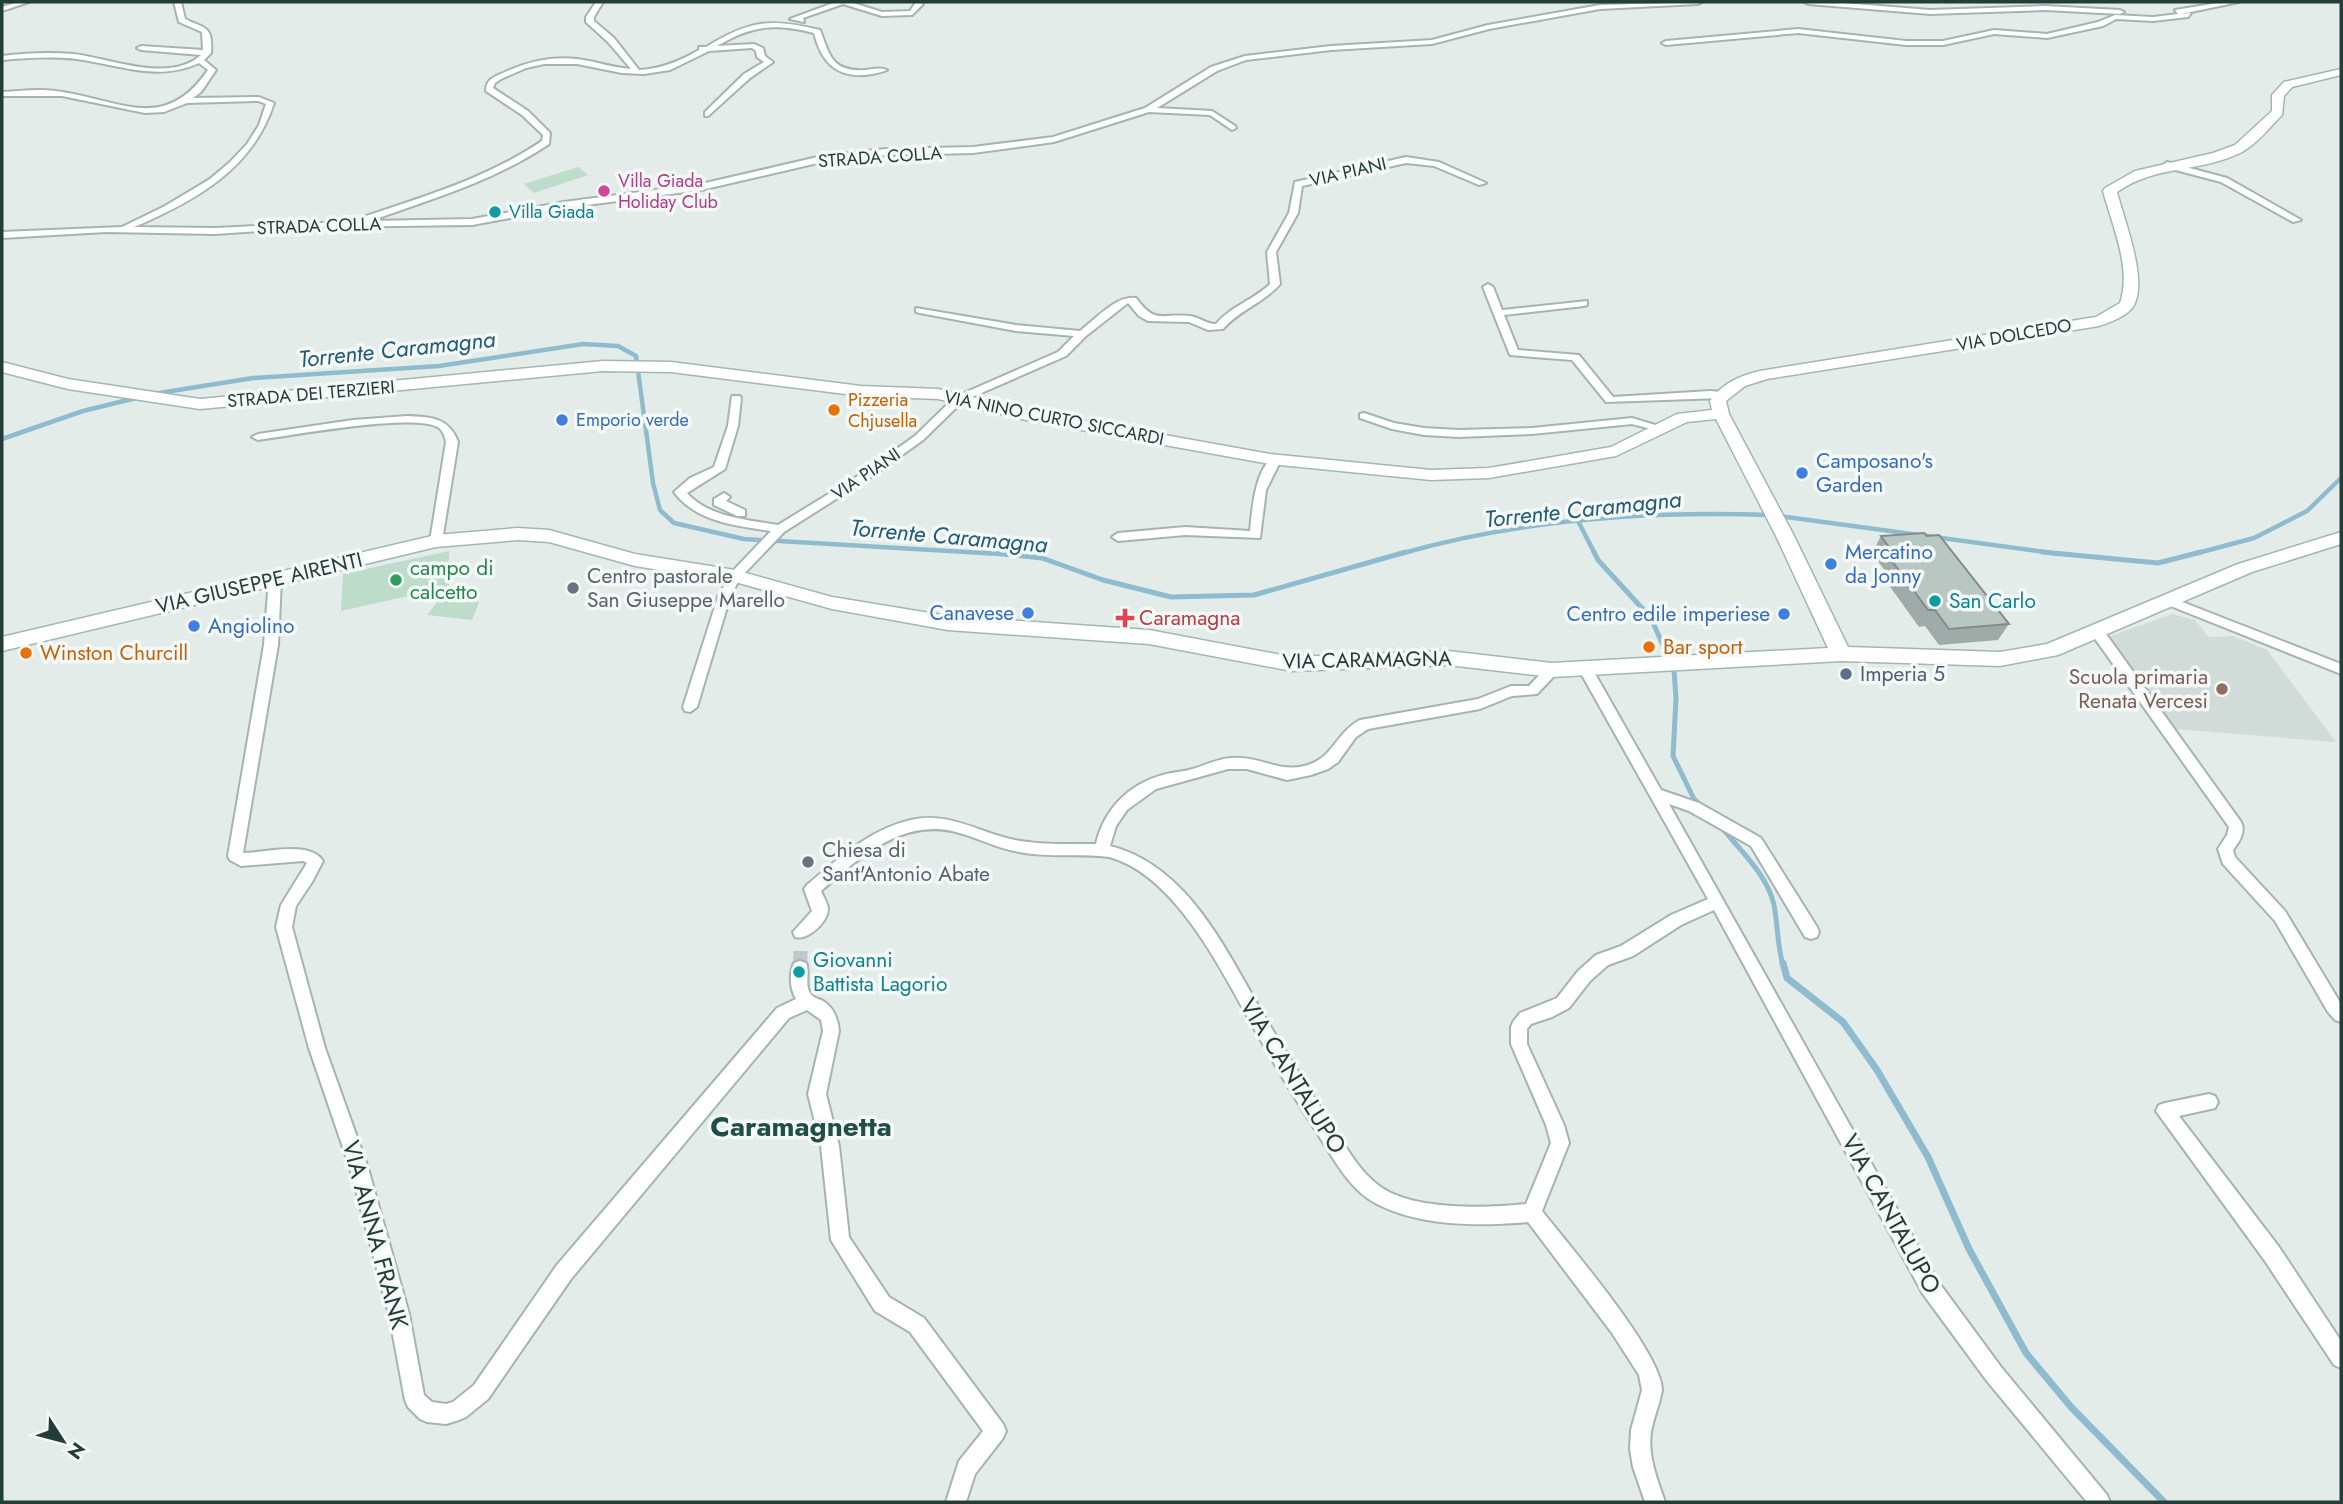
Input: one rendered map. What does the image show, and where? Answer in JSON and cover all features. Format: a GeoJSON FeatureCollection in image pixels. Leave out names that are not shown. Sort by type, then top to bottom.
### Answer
{"type":"FeatureCollection","features":[{"type":"Feature","properties":{"kind":"main road","name":"VIA DOLCEDO"},"geometry":{"type":"LineString","coordinates":[[1722,396],[1726,390],[1742,380],[1766,374],[1970,343],[2099,321],[2116,315],[2126,306],[2132,293],[2132,274],[2110,191],[2127,177],[2167,165],[2235,151],[2278,112],[2278,95],[2288,84],[2341,72]]}},
{"type":"Feature","properties":{"kind":"main road","name":"VIA NINO CURTO SICCARDI"},"geometry":{"type":"LineString","coordinates":[[623,365],[709,370],[862,391],[923,392],[1026,415],[1275,460],[1409,474],[1489,473],[1546,465],[1616,451],[1683,417],[1721,414]]}},
{"type":"Feature","properties":{"kind":"main road","name":"STRADA DEI TERZIERI"},"geometry":{"type":"LineString","coordinates":[[2,368],[68,384],[200,404],[623,365]]}},
{"type":"Feature","properties":{"kind":"main road"},"geometry":{"type":"LineString","coordinates":[[1722,396],[1718,401],[1721,414],[1785,537],[1841,654]]}},
{"type":"Feature","properties":{"kind":"main road","name":"VIA GIUSEPPE AIRENTI"},"geometry":{"type":"LineString","coordinates":[[2,644],[436,541],[518,534]]}},
{"type":"Feature","properties":{"kind":"main road","name":"VIA CARAMAGNA"},"geometry":{"type":"LineString","coordinates":[[518,534],[549,536],[673,568],[735,576],[832,603],[948,623],[1149,637],[1283,664],[1448,658],[1552,670],[1841,654],[2000,659],[2051,650],[2245,568],[2341,538]]}},
{"type":"Feature","properties":{"kind":"street"},"geometry":{"type":"LineString","coordinates":[[2,9],[25,2]]}},
{"type":"Feature","properties":{"kind":"street"},"geometry":{"type":"LineString","coordinates":[[2,58],[43,55],[76,57],[162,72],[180,70],[200,60],[207,53],[208,40],[200,25],[182,20],[177,2]]}},
{"type":"Feature","properties":{"kind":"street"},"geometry":{"type":"LineString","coordinates":[[599,2],[590,22],[611,40],[637,72]]}},
{"type":"Feature","properties":{"kind":"street"},"geometry":{"type":"LineString","coordinates":[[801,20],[794,19],[843,2],[882,14],[912,13],[919,4]]}},
{"type":"Feature","properties":{"kind":"street","name":"STRADA COLLA"},"geometry":{"type":"LineString","coordinates":[[2,235],[120,229],[215,231],[355,223],[472,222],[541,208],[701,187],[833,157],[886,152],[960,152],[1044,141],[1148,110],[1214,69],[1245,58],[1331,48],[1432,42],[1488,27],[1600,7],[1698,2]]}},
{"type":"Feature","properties":{"kind":"street"},"geometry":{"type":"LineString","coordinates":[[1808,2],[1944,12],[2028,8],[2152,15],[2235,2]]}},
{"type":"Feature","properties":{"kind":"street"},"geometry":{"type":"LineString","coordinates":[[1666,43],[1798,31],[1906,43],[1943,43],[1994,32],[2041,37],[2100,24],[2115,17],[2165,18],[2188,15],[2184,12]]}},
{"type":"Feature","properties":{"kind":"street"},"geometry":{"type":"LineString","coordinates":[[355,223],[484,179],[526,158],[546,142],[547,135],[536,122],[489,89],[494,80],[522,68],[555,61],[588,64],[609,71],[637,72],[671,66],[735,28],[755,21],[769,20],[817,32],[818,45],[839,71],[857,75],[883,70]]}},
{"type":"Feature","properties":{"kind":"street"},"geometry":{"type":"LineString","coordinates":[[701,49],[754,46],[760,50],[761,57],[769,62],[747,76],[708,114]]}},
{"type":"Feature","properties":{"kind":"street"},"geometry":{"type":"LineString","coordinates":[[141,48],[207,53]]}},
{"type":"Feature","properties":{"kind":"street"},"geometry":{"type":"LineString","coordinates":[[190,101],[204,85],[212,70],[200,60]]}},
{"type":"Feature","properties":{"kind":"street"},"geometry":{"type":"LineString","coordinates":[[2,94],[49,93],[118,107],[160,110],[190,101],[258,99],[270,103],[260,129],[230,168],[174,207],[120,229]]}},
{"type":"Feature","properties":{"kind":"street"},"geometry":{"type":"LineString","coordinates":[[1148,110],[1212,113],[1232,128]]}},
{"type":"Feature","properties":{"kind":"street","name":"VIA PIANI"},"geometry":{"type":"LineString","coordinates":[[735,576],[784,526],[870,473],[919,438],[959,399],[1062,354],[1082,334],[1126,300],[1133,300],[1143,314],[1152,319],[1191,319],[1219,327],[1235,309],[1265,297],[1275,284],[1269,264],[1270,254],[1275,241],[1292,220],[1297,205],[1298,184],[1406,160],[1436,164],[1482,183]]}},
{"type":"Feature","properties":{"kind":"street"},"geometry":{"type":"LineString","coordinates":[[2167,165],[2224,180],[2296,220]]}},
{"type":"Feature","properties":{"kind":"street"},"geometry":{"type":"LineString","coordinates":[[1488,286],[1514,353],[1576,357],[1610,400],[1710,394],[1722,396]]}},
{"type":"Feature","properties":{"kind":"street"},"geometry":{"type":"LineString","coordinates":[[1499,313],[1584,303]]}},
{"type":"Feature","properties":{"kind":"street"},"geometry":{"type":"LineString","coordinates":[[920,310],[1016,328],[1082,334]]}},
{"type":"Feature","properties":{"kind":"street"},"geometry":{"type":"LineString","coordinates":[[736,398],[733,426],[719,469],[694,481],[680,492],[685,501],[700,511],[784,526]]}},
{"type":"Feature","properties":{"kind":"street"},"geometry":{"type":"LineString","coordinates":[[1364,416],[1389,426],[1457,433],[1632,421],[1659,428]]}},
{"type":"Feature","properties":{"kind":"street"},"geometry":{"type":"LineString","coordinates":[[258,437],[389,422],[425,421],[440,424],[449,431],[452,442],[436,541]]}},
{"type":"Feature","properties":{"kind":"street"},"geometry":{"type":"LineString","coordinates":[[1118,537],[1185,531],[1256,535],[1260,490],[1275,460]]}},
{"type":"Feature","properties":{"kind":"street"},"geometry":{"type":"LineString","coordinates":[[724,497],[718,502],[740,513],[784,526]]}},
{"type":"Feature","properties":{"kind":"street"},"geometry":{"type":"LineString","coordinates":[[690,707],[724,597],[735,576]]}},
{"type":"Feature","properties":{"kind":"street","name":"VIA ANNA FRANK"},"geometry":{"type":"LineString","coordinates":[[275,579],[271,645],[235,856],[241,860],[305,855],[315,860],[312,872],[294,892],[285,908],[284,927],[317,1048],[359,1168],[399,1314],[415,1400],[419,1407],[436,1415],[446,1414],[459,1410],[481,1392],[564,1272],[715,1091],[783,1013],[807,1002]]}},
{"type":"Feature","properties":{"kind":"street"},"geometry":{"type":"LineString","coordinates":[[2167,600],[2341,669]]}},
{"type":"Feature","properties":{"kind":"street"},"geometry":{"type":"LineString","coordinates":[[2096,630],[2235,826],[2234,837],[2225,849],[2228,860],[2280,916],[2341,1015]]}},
{"type":"Feature","properties":{"kind":"street","name":"VIA CANTALUPO"},"geometry":{"type":"LineString","coordinates":[[1585,668],[1930,1287],[1994,1374],[2100,1502]]}},
{"type":"Feature","properties":{"kind":"street"},"geometry":{"type":"LineString","coordinates":[[801,939],[819,915],[821,905],[812,889],[864,847],[896,828],[918,823],[940,823],[1013,845],[1057,851],[1102,849],[1104,833],[1118,809],[1141,790],[1161,781],[1222,763],[1245,763],[1294,774],[1328,762],[1337,754],[1349,733],[1365,724],[1480,704],[1511,691],[1529,692],[1552,670]]}},
{"type":"Feature","properties":{"kind":"street"},"geometry":{"type":"LineString","coordinates":[[1654,793],[1694,807],[1756,842],[1811,932]]}},
{"type":"Feature","properties":{"kind":"street","name":"VIA CANTALUPO"},"geometry":{"type":"LineString","coordinates":[[1102,849],[1124,856],[1145,870],[1185,903],[1202,923],[1302,1094],[1354,1173],[1367,1186],[1382,1198],[1416,1208],[1471,1215],[1532,1213]]}},
{"type":"Feature","properties":{"kind":"street"},"geometry":{"type":"LineString","coordinates":[[1655,1502],[1640,1457],[1641,1429],[1649,1411],[1652,1381],[1629,1341],[1532,1213],[1560,1143],[1555,1125],[1519,1044],[1518,1027],[1531,1015],[1546,1012],[1563,1003],[1584,976],[1602,960],[1627,951],[1676,920],[1717,902]]}},
{"type":"Feature","properties":{"kind":"street"},"geometry":{"type":"LineString","coordinates":[[800,968],[799,990],[807,1002],[822,1009],[830,1022],[831,1031],[817,1094],[831,1146],[839,1240],[882,1304],[917,1325],[996,1431],[966,1468],[956,1502]]}},
{"type":"Feature","properties":{"kind":"street"},"geometry":{"type":"LineString","coordinates":[[2209,1102],[2165,1111],[2272,1254],[2341,1358]]}},
{"type":"Feature","properties":{"kind":"shaded area","name":"Scuola primaria Renata Vercesi"},"geometry":{"type":"Polygon","coordinates":[[[2172,614],[2195,620],[2208,637],[2233,636],[2267,650],[2336,742],[2175,729],[2108,637],[2172,614]]]}},
{"type":"Feature","properties":{"kind":"green space"},"geometry":{"type":"Polygon","coordinates":[[[578,167],[588,175],[534,193],[524,184],[578,167]]]}},
{"type":"Feature","properties":{"kind":"green space","name":"campo di calcetto"},"geometry":{"type":"Polygon","coordinates":[[[449,551],[449,587],[341,611],[343,574],[449,551]]]}},
{"type":"Feature","properties":{"kind":"green space"},"geometry":{"type":"Polygon","coordinates":[[[443,595],[479,602],[472,620],[427,615],[443,595]]]}},
{"type":"Feature","properties":{"kind":"building"},"geometry":{"type":"Polygon","coordinates":[[[1924,533],[1927,536],[1939,535],[2009,624],[1949,629],[1935,610],[1928,610],[1892,561],[1898,560],[1881,536],[1924,533]]]}},
{"type":"Feature","properties":{"kind":"waterway","name":"Torrente Caramagna"},"geometry":{"type":"LineString","coordinates":[[153,394],[253,378],[439,366],[583,344],[618,346],[636,356],[653,483],[660,510],[674,523],[744,539],[1000,554]]}},
{"type":"Feature","properties":{"kind":"waterway","name":"Torrente Caramagna"},"geometry":{"type":"LineString","coordinates":[[2,439],[83,411],[136,398]]}},
{"type":"Feature","properties":{"kind":"waterway","name":"Torrente Caramagna"},"geometry":{"type":"LineString","coordinates":[[2194,554],[2254,538],[2307,511],[2341,478]]}},
{"type":"Feature","properties":{"kind":"waterway","name":"Torrente Caramagna"},"geometry":{"type":"LineString","coordinates":[[1400,554],[1490,533],[1583,520],[1677,515],[1769,515]]}},
{"type":"Feature","properties":{"kind":"waterway","name":"Torrente Caramagna"},"geometry":{"type":"LineString","coordinates":[[1779,516],[2053,553]]}},
{"type":"Feature","properties":{"kind":"waterway"},"geometry":{"type":"LineString","coordinates":[[1578,521],[1595,554]]}},
{"type":"Feature","properties":{"kind":"waterway","name":"Torrente Caramagna"},"geometry":{"type":"LineString","coordinates":[[983,552],[1042,558],[1103,580],[1171,597],[1254,595],[1406,552]]}},
{"type":"Feature","properties":{"kind":"waterway","name":"Torrente Caramagna"},"geometry":{"type":"LineString","coordinates":[[2042,552],[2053,553]]}},
{"type":"Feature","properties":{"kind":"waterway","name":"Torrente Caramagna"},"geometry":{"type":"LineString","coordinates":[[2053,553],[2158,563],[2201,552]]}},
{"type":"Feature","properties":{"kind":"waterway","name":"Torrente Caramagna"},"geometry":{"type":"LineString","coordinates":[[2053,553],[2060,554]]}},
{"type":"Feature","properties":{"kind":"waterway"},"geometry":{"type":"LineString","coordinates":[[1595,554],[1651,618],[1674,670],[1676,699],[1673,756],[1694,799],[1701,806]]}},
{"type":"Feature","properties":{"kind":"waterway"},"geometry":{"type":"LineString","coordinates":[[1722,828],[1752,864],[1771,894],[1783,965]]}},
{"type":"Feature","properties":{"kind":"waterway"},"geometry":{"type":"LineString","coordinates":[[1783,963],[1787,978],[1843,1022],[1877,1070],[1928,1157],[1969,1249],[2026,1353],[2071,1407],[2164,1502]]}},
{"type":"Feature","properties":{"kind":"tunnel"},"geometry":{"type":"LineString","coordinates":[[800,965],[801,944]]}},
{"type":"Feature","properties":{"kind":"place","name":"Villa Giada Holiday Club"},"geometry":{"type":"Point","coordinates":[604,191]}},
{"type":"Feature","properties":{"kind":"place","name":"Villa Giada"},"geometry":{"type":"Point","coordinates":[495,212]}},
{"type":"Feature","properties":{"kind":"place","name":"Pizzeria Chjusella"},"geometry":{"type":"Point","coordinates":[834,410]}},
{"type":"Feature","properties":{"kind":"place","name":"Emporio verde"},"geometry":{"type":"Point","coordinates":[562,420]}},
{"type":"Feature","properties":{"kind":"place","name":"Camposano's Garden"},"geometry":{"type":"Point","coordinates":[1802,473]}},
{"type":"Feature","properties":{"kind":"place","name":"Mercatino da Jonny"},"geometry":{"type":"Point","coordinates":[1831,564]}},
{"type":"Feature","properties":{"kind":"place","name":"campo di calcetto"},"geometry":{"type":"Point","coordinates":[396,580]}},
{"type":"Feature","properties":{"kind":"place","name":"Centro pastorale San Giuseppe Marello"},"geometry":{"type":"Point","coordinates":[573,588]}},
{"type":"Feature","properties":{"kind":"place","name":"San Carlo"},"geometry":{"type":"Point","coordinates":[1935,601]}},
{"type":"Feature","properties":{"kind":"place","name":"Canavese"},"geometry":{"type":"Point","coordinates":[1028,613]}},
{"type":"Feature","properties":{"kind":"place","name":"Centro edile imperiese"},"geometry":{"type":"Point","coordinates":[1784,614]}},
{"type":"Feature","properties":{"kind":"place","name":"Caramagna"},"geometry":{"type":"Point","coordinates":[1125,618]}},
{"type":"Feature","properties":{"kind":"place","name":"Angiolino"},"geometry":{"type":"Point","coordinates":[194,626]}},
{"type":"Feature","properties":{"kind":"place","name":"Bar sport"},"geometry":{"type":"Point","coordinates":[1649,647]}},
{"type":"Feature","properties":{"kind":"place","name":"Winston Churcill"},"geometry":{"type":"Point","coordinates":[26,653]}},
{"type":"Feature","properties":{"kind":"place","name":"Imperia 5"},"geometry":{"type":"Point","coordinates":[1846,674]}},
{"type":"Feature","properties":{"kind":"place","name":"Scuola primaria Renata Vercesi"},"geometry":{"type":"Point","coordinates":[2222,689]}},
{"type":"Feature","properties":{"kind":"place","name":"Chiesa di Sant'Antonio Abate"},"geometry":{"type":"Point","coordinates":[808,862]}},
{"type":"Feature","properties":{"kind":"place","name":"Giovanni Battista Lagorio"},"geometry":{"type":"Point","coordinates":[799,972]}},
{"type":"Feature","properties":{"kind":"district","name":"Caramagnetta"},"geometry":{"type":"Point","coordinates":[801,1126]}}]}
